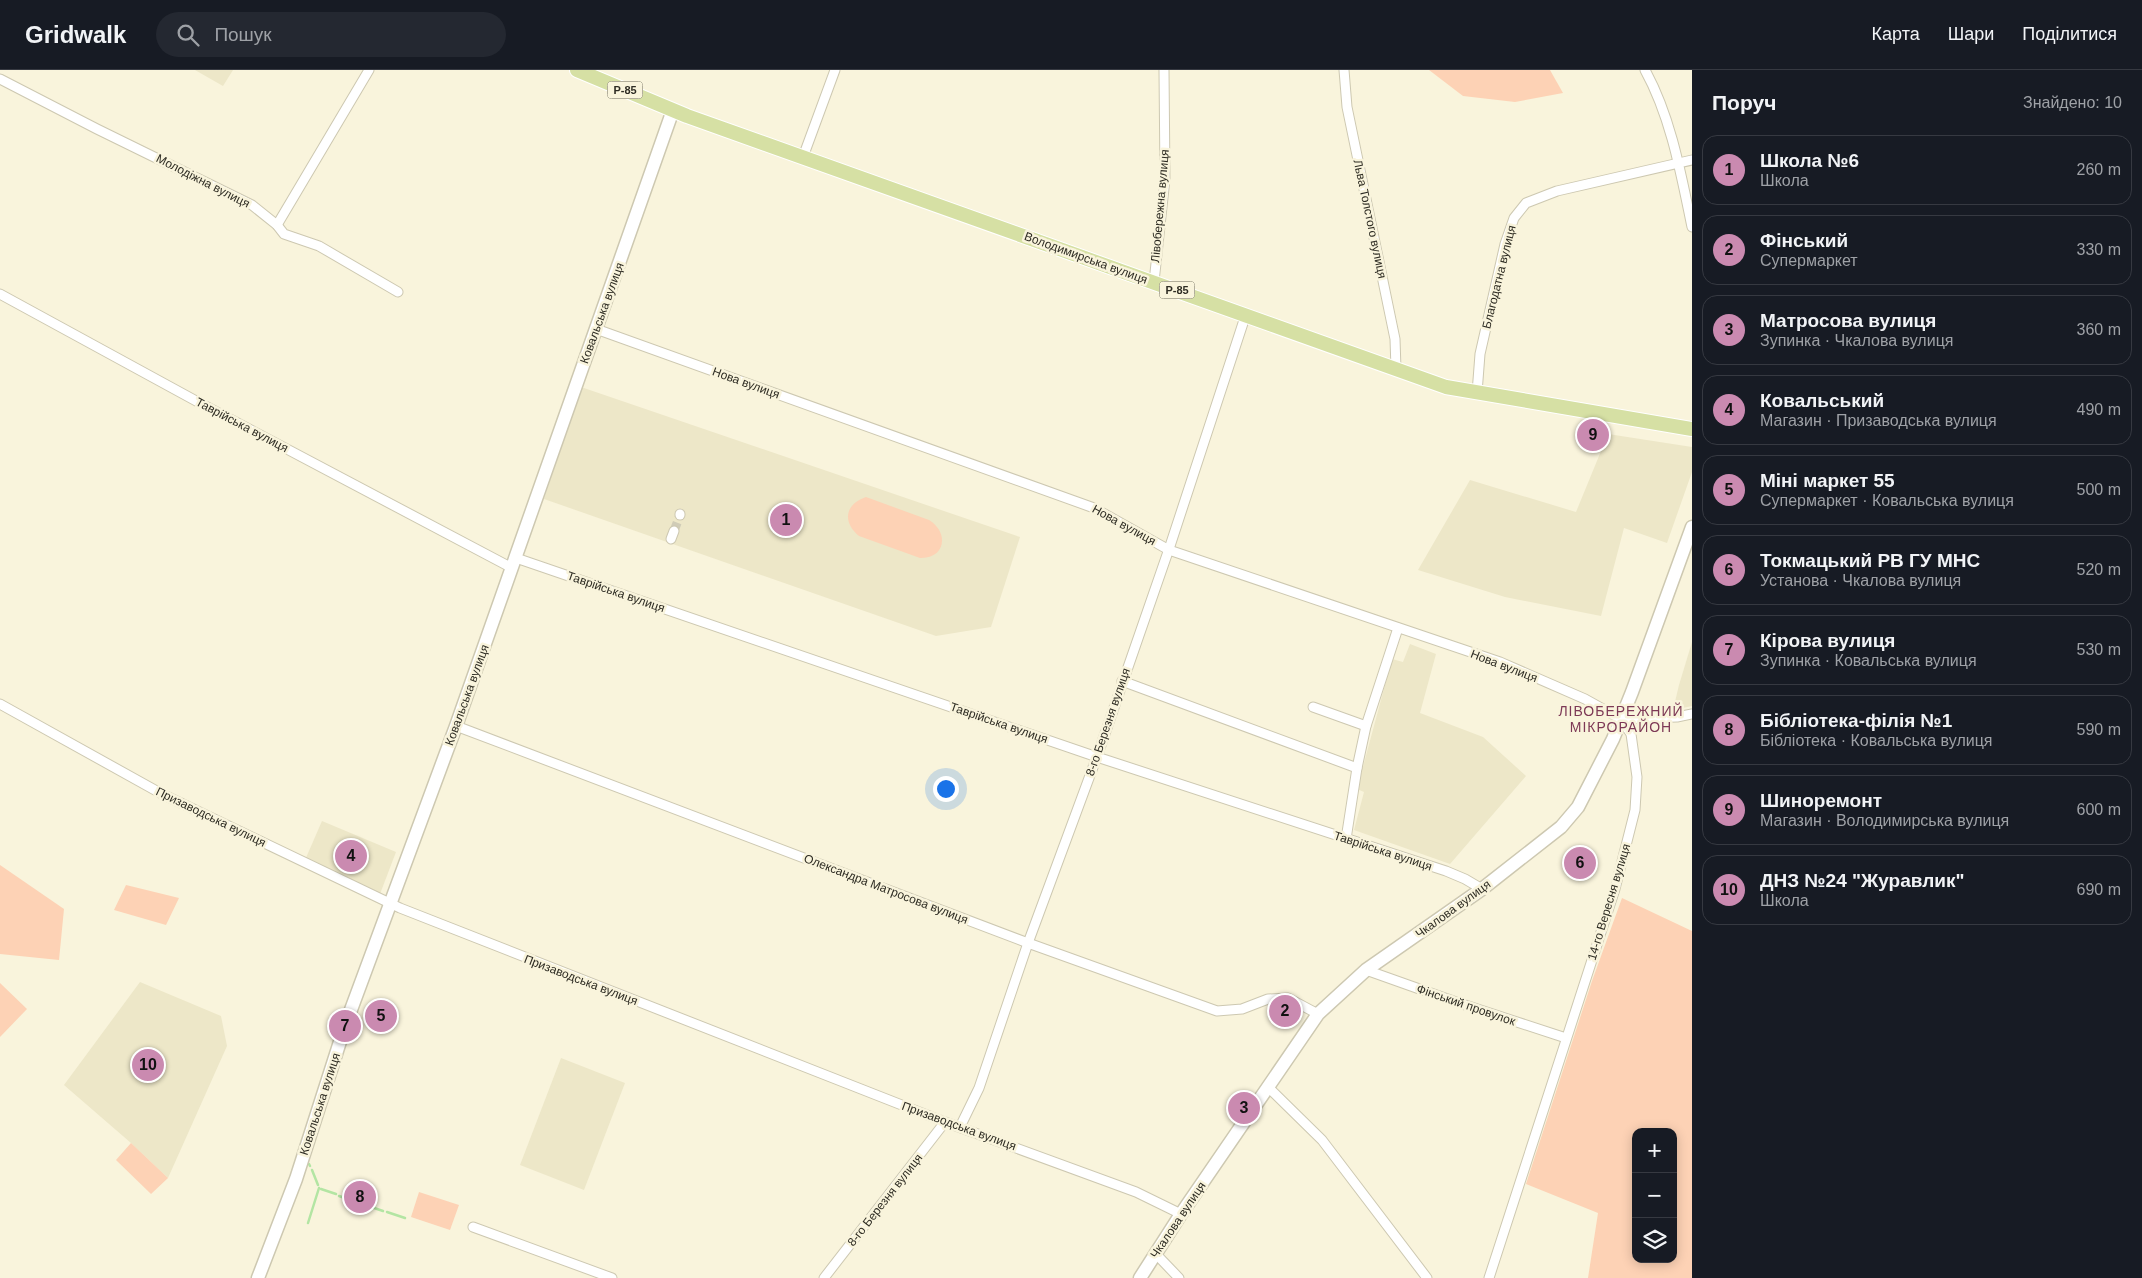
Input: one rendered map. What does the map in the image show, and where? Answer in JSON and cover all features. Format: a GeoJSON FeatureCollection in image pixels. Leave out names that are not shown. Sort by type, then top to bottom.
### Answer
{"type":"FeatureCollection","features":[{"type":"Feature","properties":{"kind":"main road","name":"Володимирська вулиця"},"geometry":{"type":"LineString","coordinates":[[577,70],[673,110],[1446,387],[1692,429]]}},
{"type":"Feature","properties":{"kind":"street"},"geometry":{"type":"LineString","coordinates":[[277,225],[369,70]]}},
{"type":"Feature","properties":{"kind":"street"},"geometry":{"type":"LineString","coordinates":[[803,157],[835,70]]}},
{"type":"Feature","properties":{"kind":"street","name":"Лівобережна вулиця"},"geometry":{"type":"LineString","coordinates":[[1154,282],[1165,179],[1164,70]]}},
{"type":"Feature","properties":{"kind":"street","name":"Льва Толстого вулиця"},"geometry":{"type":"LineString","coordinates":[[1344,70],[1347,107],[1395,339],[1396,369]]}},
{"type":"Feature","properties":{"kind":"street"},"geometry":{"type":"LineString","coordinates":[[1645,70],[1657,92],[1678,163],[1692,227]]}},
{"type":"Feature","properties":{"kind":"street","name":"Молодіжна вулиця"},"geometry":{"type":"LineString","coordinates":[[0,79],[252,205],[277,225],[284,234],[319,246],[398,292]]}},
{"type":"Feature","properties":{"kind":"street","name":"Ковальська вулиця"},"geometry":{"type":"LineString","coordinates":[[258,1278],[296,1179],[345,1026],[456,726],[673,110]]}},
{"type":"Feature","properties":{"kind":"street","name":"Благодатна вулиця"},"geometry":{"type":"LineString","coordinates":[[1477,392],[1480,354],[1505,244],[1514,218],[1526,203],[1557,192],[1692,160]]}},
{"type":"Feature","properties":{"kind":"street","name":"Таврійська вулиця"},"geometry":{"type":"LineString","coordinates":[[0,294],[198,402],[514,563],[1446,871],[1482,888]]}},
{"type":"Feature","properties":{"kind":"street","name":"8-го Березня вулиця"},"geometry":{"type":"LineString","coordinates":[[960,1126],[979,1088],[1028,943],[1097,757],[1169,550],[1246,314]]}},
{"type":"Feature","properties":{"kind":"street","name":"Нова вулиця"},"geometry":{"type":"LineString","coordinates":[[596,329],[1094,508],[1169,550],[1500,662],[1585,699],[1621,719]]}},
{"type":"Feature","properties":{"kind":"street"},"geometry":{"type":"LineString","coordinates":[[1692,526],[1621,719],[1677,718],[1692,714]]}},
{"type":"Feature","properties":{"kind":"street"},"geometry":{"type":"LineString","coordinates":[[1346,839],[1357,768],[1366,726],[1398,628]]}},
{"type":"Feature","properties":{"kind":"street"},"geometry":{"type":"LineString","coordinates":[[1122,681],[1357,768]]}},
{"type":"Feature","properties":{"kind":"street","name":"Призаводська вулиця"},"geometry":{"type":"LineString","coordinates":[[0,704],[162,794],[391,904],[945,1122],[1136,1192],[1181,1214]]}},
{"type":"Feature","properties":{"kind":"street"},"geometry":{"type":"LineString","coordinates":[[1313,707],[1366,726]]}},
{"type":"Feature","properties":{"kind":"street","name":"Чкалова вулиця"},"geometry":{"type":"LineString","coordinates":[[1140,1278],[1181,1214],[1318,1014],[1366,970],[1482,888],[1561,827],[1578,807],[1592,784],[1621,719]]}},
{"type":"Feature","properties":{"kind":"street","name":"14-го Вересня вулиця"},"geometry":{"type":"LineString","coordinates":[[1489,1278],[1615,888],[1635,810],[1637,777],[1631,734],[1621,719]]}},
{"type":"Feature","properties":{"kind":"street","name":"Олександра Матросова вулиця"},"geometry":{"type":"LineString","coordinates":[[456,726],[1028,943],[1217,1011],[1242,1009],[1268,999],[1288,998],[1318,1014]]}},
{"type":"Feature","properties":{"kind":"street","name":"Фінський провулок"},"geometry":{"type":"LineString","coordinates":[[1366,970],[1566,1038]]}},
{"type":"Feature","properties":{"kind":"street"},"geometry":{"type":"LineString","coordinates":[[1268,1087],[1322,1140],[1427,1278]]}},
{"type":"Feature","properties":{"kind":"street","name":"8-го Березня вулиця"},"geometry":{"type":"LineString","coordinates":[[824,1278],[945,1122]]}},
{"type":"Feature","properties":{"kind":"street"},"geometry":{"type":"LineString","coordinates":[[473,1227],[612,1278]]}},
{"type":"Feature","properties":{"kind":"street"},"geometry":{"type":"LineString","coordinates":[[1155,1253],[1179,1278]]}},
{"type":"Feature","properties":{"kind":"shaded area"},"geometry":{"type":"Polygon","coordinates":[[[195,70],[233,70],[223,86],[195,70]]]}},
{"type":"Feature","properties":{"kind":"shaded area"},"geometry":{"type":"Polygon","coordinates":[[[1429,70],[1550,70],[1563,93],[1515,102],[1463,96],[1429,70]]]}},
{"type":"Feature","properties":{"kind":"shaded area"},"geometry":{"type":"Polygon","coordinates":[[[581,387],[1020,537],[991,627],[936,636],[544,499],[581,387]]]}},
{"type":"Feature","properties":{"kind":"shaded area"},"geometry":{"type":"Polygon","coordinates":[[[1608,434],[1692,447],[1692,472],[1667,543],[1624,528],[1601,616],[1505,597],[1418,570],[1470,480],[1576,512],[1608,434]]]}},
{"type":"Feature","properties":{"kind":"shaded area"},"geometry":{"type":"Polygon","coordinates":[[[866,497],[929,520],[940,531],[942,544],[940,550],[929,557],[920,558],[859,536],[850,525],[848,514],[854,504],[866,497]]]}},
{"type":"Feature","properties":{"kind":"shaded area"},"geometry":{"type":"Polygon","coordinates":[[[1692,642],[1692,706],[1673,710],[1679,685],[1692,642]]]}},
{"type":"Feature","properties":{"kind":"shaded area"},"geometry":{"type":"Polygon","coordinates":[[[1410,644],[1436,654],[1420,713],[1483,737],[1526,776],[1450,864],[1354,830],[1364,792],[1357,789],[1392,659],[1403,662],[1410,644]]]}},
{"type":"Feature","properties":{"kind":"shaded area"},"geometry":{"type":"Polygon","coordinates":[[[322,821],[396,852],[380,894],[305,860],[322,821]]]}},
{"type":"Feature","properties":{"kind":"shaded area"},"geometry":{"type":"Polygon","coordinates":[[[0,865],[64,909],[59,960],[0,954],[0,865]]]}},
{"type":"Feature","properties":{"kind":"shaded area"},"geometry":{"type":"Polygon","coordinates":[[[126,885],[179,898],[166,925],[114,910],[126,885]]]}},
{"type":"Feature","properties":{"kind":"shaded area"},"geometry":{"type":"Polygon","coordinates":[[[1622,898],[1692,931],[1692,1278],[1588,1278],[1598,1213],[1526,1184],[1592,981],[1622,898]]]}},
{"type":"Feature","properties":{"kind":"shaded area"},"geometry":{"type":"Polygon","coordinates":[[[140,982],[221,1016],[227,1046],[168,1178],[64,1085],[140,982]]]}},
{"type":"Feature","properties":{"kind":"shaded area"},"geometry":{"type":"Polygon","coordinates":[[[0,983],[27,1009],[0,1037],[0,983]]]}},
{"type":"Feature","properties":{"kind":"shaded area"},"geometry":{"type":"Polygon","coordinates":[[[561,1058],[625,1083],[584,1190],[520,1165],[561,1058]]]}},
{"type":"Feature","properties":{"kind":"shaded area"},"geometry":{"type":"Polygon","coordinates":[[[131,1143],[168,1178],[151,1194],[116,1160],[131,1143]]]}},
{"type":"Feature","properties":{"kind":"shaded area"},"geometry":{"type":"Polygon","coordinates":[[[419,1192],[459,1205],[450,1230],[411,1217],[419,1192]]]}},
{"type":"Feature","properties":{"kind":"waterway"},"geometry":{"type":"LineString","coordinates":[[312,1170],[318,1185]]}},
{"type":"Feature","properties":{"kind":"waterway"},"geometry":{"type":"LineString","coordinates":[[308,1223],[319,1188]]}},
{"type":"Feature","properties":{"kind":"waterway"},"geometry":{"type":"LineString","coordinates":[[321,1189],[336,1194]]}},
{"type":"Feature","properties":{"kind":"waterway"},"geometry":{"type":"LineString","coordinates":[[339,1196],[383,1211]]}},
{"type":"Feature","properties":{"kind":"waterway"},"geometry":{"type":"LineString","coordinates":[[387,1212],[405,1218]]}},
{"type":"Feature","properties":{"kind":"tunnel"},"geometry":{"type":"LineString","coordinates":[[674,531],[680,515]]}},
{"type":"Feature","properties":{"kind":"place","name":"Шиноремонт"},"geometry":{"type":"Point","coordinates":[1593,435]}},
{"type":"Feature","properties":{"kind":"place","name":"Школа №6"},"geometry":{"type":"Point","coordinates":[786,520]}},
{"type":"Feature","properties":{"kind":"place","name":"Ковальський"},"geometry":{"type":"Point","coordinates":[351,856]}},
{"type":"Feature","properties":{"kind":"place","name":"Токмацький РВ ГУ МНС"},"geometry":{"type":"Point","coordinates":[1580,863]}},
{"type":"Feature","properties":{"kind":"place","name":"Фінський"},"geometry":{"type":"Point","coordinates":[1285,1011]}},
{"type":"Feature","properties":{"kind":"place","name":"Міні маркет 55"},"geometry":{"type":"Point","coordinates":[381,1016]}},
{"type":"Feature","properties":{"kind":"place","name":"Кірова вулиця"},"geometry":{"type":"Point","coordinates":[345,1026]}},
{"type":"Feature","properties":{"kind":"place","name":"ДНЗ №24 \"Журавлик\""},"geometry":{"type":"Point","coordinates":[148,1065]}},
{"type":"Feature","properties":{"kind":"place","name":"Матросова вулиця"},"geometry":{"type":"Point","coordinates":[1244,1108]}},
{"type":"Feature","properties":{"kind":"place","name":"Бібліотека-філія №1"},"geometry":{"type":"Point","coordinates":[360,1197]}},
{"type":"Feature","properties":{"kind":"district","name":"ЛІВОБЕРЕЖНИЙ МІКРОРАЙОН"},"geometry":{"type":"Point","coordinates":[1621,720]}}]}
